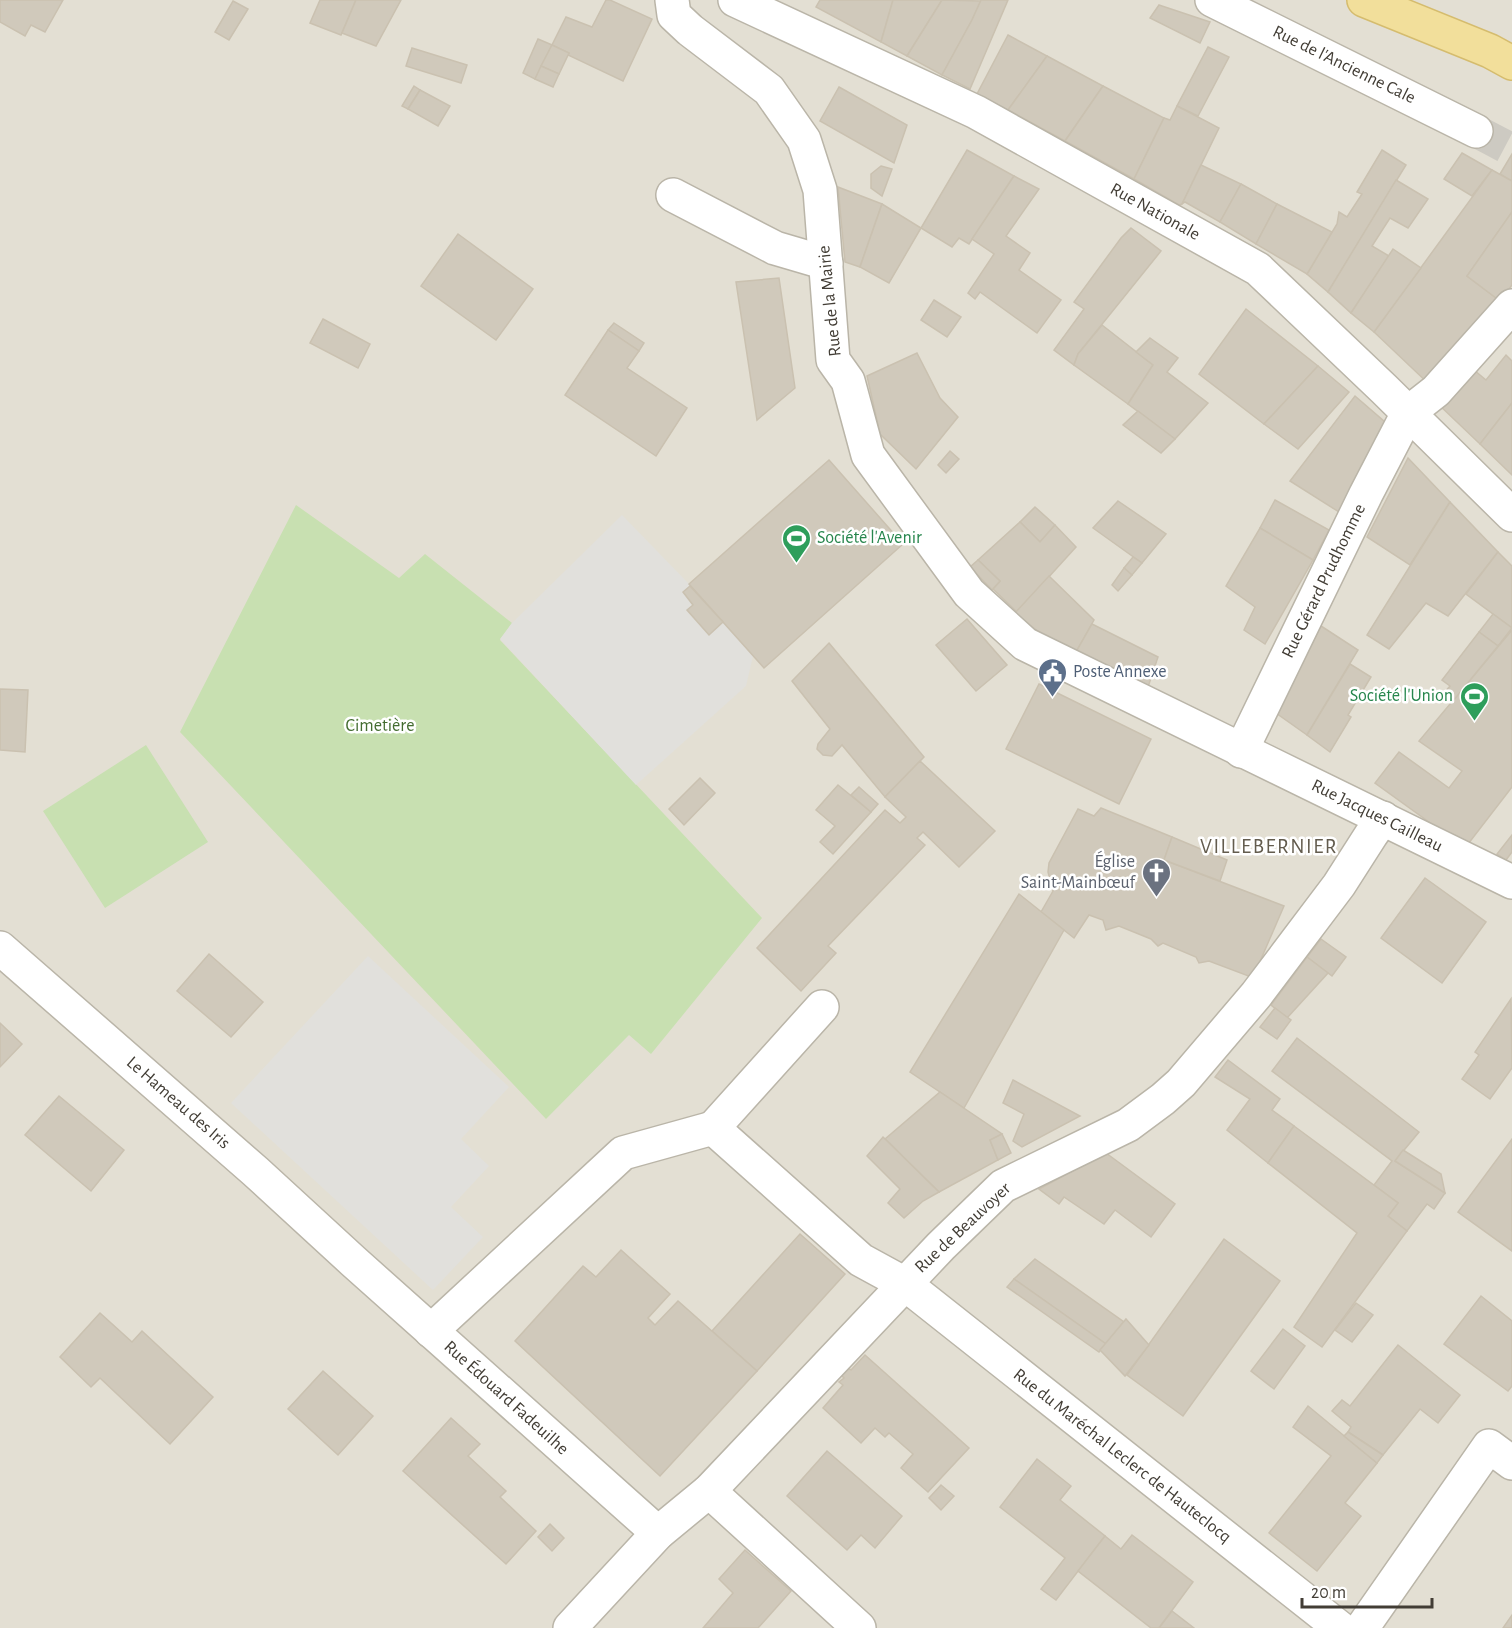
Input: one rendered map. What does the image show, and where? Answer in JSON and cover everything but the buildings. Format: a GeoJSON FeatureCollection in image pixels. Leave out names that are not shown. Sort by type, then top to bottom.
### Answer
{"type":"FeatureCollection","features":[{"type":"Feature","properties":{"kind":"main road"},"geometry":{"type":"LineString","coordinates":[[1364,0],[1490,51],[1512,63]]}},
{"type":"Feature","properties":{"kind":"street","name":"Rue de la Mairie"},"geometry":{"type":"LineString","coordinates":[[672,0],[674,15],[690,30],[769,90],[804,140],[820,190],[833,360],[848,381],[868,455],[969,593],[1025,644],[1241,751]]}},
{"type":"Feature","properties":{"kind":"street","name":"Rue Nationale"},"geometry":{"type":"LineString","coordinates":[[735,0],[976,111],[1258,269],[1512,516]]}},
{"type":"Feature","properties":{"kind":"street","name":"Rue de l'Ancienne Cale"},"geometry":{"type":"LineString","coordinates":[[1212,0],[1476,131]]}},
{"type":"Feature","properties":{"kind":"street"},"geometry":{"type":"LineString","coordinates":[[673,195],[775,248],[826,263]]}},
{"type":"Feature","properties":{"kind":"street"},"geometry":{"type":"LineString","coordinates":[[1408,413],[1436,391],[1512,306]]}},
{"type":"Feature","properties":{"kind":"street","name":"Rue Gérard Prudhomme"},"geometry":{"type":"LineString","coordinates":[[1241,751],[1408,413]]}},
{"type":"Feature","properties":{"kind":"street","name":"Rue Jacques Cailleau"},"geometry":{"type":"LineString","coordinates":[[1241,751],[1512,882]]}},
{"type":"Feature","properties":{"kind":"street","name":"Rue de Beauvoyer"},"geometry":{"type":"LineString","coordinates":[[570,1628],[658,1533],[709,1491],[941,1246],[1003,1186],[1128,1125],[1181,1083],[1256,995],[1339,885],[1383,818]]}},
{"type":"Feature","properties":{"kind":"street","name":"Le Hameau des Iris"},"geometry":{"type":"LineString","coordinates":[[0,948],[255,1171],[354,1261]]}},
{"type":"Feature","properties":{"kind":"street"},"geometry":{"type":"LineString","coordinates":[[431,1331],[623,1153],[713,1128],[822,1006]]}},
{"type":"Feature","properties":{"kind":"street","name":"Rue du Maréchal Leclerc de Hauteclocq"},"geometry":{"type":"LineString","coordinates":[[713,1128],[861,1260],[905,1284],[1340,1628]]}},
{"type":"Feature","properties":{"kind":"street","name":"Rue Édouard Fadeuilhe"},"geometry":{"type":"LineString","coordinates":[[354,1261],[658,1533]]}},
{"type":"Feature","properties":{"kind":"street"},"geometry":{"type":"LineString","coordinates":[[1362,1628],[1489,1446],[1512,1463]]}},
{"type":"Feature","properties":{"kind":"street"},"geometry":{"type":"LineString","coordinates":[[709,1491],[859,1628]]}},
{"type":"Feature","properties":{"kind":"shaded area"},"geometry":{"type":"Polygon","coordinates":[[[0,0],[1512,0],[1512,1628],[0,1628],[0,0]]]}},
{"type":"Feature","properties":{"kind":"shaded area"},"geometry":{"type":"Polygon","coordinates":[[[622,515],[689,584],[690,586],[683,592],[693,605],[687,611],[709,635],[723,622],[753,656],[746,686],[636,785],[500,639],[512,623],[622,515]]]}},
{"type":"Feature","properties":{"kind":"shaded area"},"geometry":{"type":"Polygon","coordinates":[[[368,956],[509,1087],[461,1139],[489,1166],[451,1207],[483,1237],[433,1290],[231,1103],[368,956]]]}},
{"type":"Feature","properties":{"kind":"green space","name":"Cimetière"},"geometry":{"type":"Polygon","coordinates":[[[296,505],[399,578],[425,554],[512,623],[500,640],[762,918],[651,1054],[629,1035],[546,1119],[180,732],[296,505]]]}},
{"type":"Feature","properties":{"kind":"green space"},"geometry":{"type":"Polygon","coordinates":[[[146,745],[208,842],[105,908],[43,811],[146,745]]]}},
{"type":"Feature","properties":{"kind":"tunnel"},"geometry":{"type":"LineString","coordinates":[[1476,131],[1512,150]]}},
{"type":"Feature","properties":{"kind":"place","name":"Société l'Avenir"},"geometry":{"type":"Point","coordinates":[796,564]}},
{"type":"Feature","properties":{"kind":"place","name":"Poste Annexe"},"geometry":{"type":"Point","coordinates":[1052,698]}},
{"type":"Feature","properties":{"kind":"place","name":"Société l'Union"},"geometry":{"type":"Point","coordinates":[1474,722]}},
{"type":"Feature","properties":{"kind":"place","name":"Église Saint-Mainbœuf"},"geometry":{"type":"Point","coordinates":[1156,898]}},
{"type":"Feature","properties":{"kind":"district","name":"VILLEBERNIER"},"geometry":{"type":"Point","coordinates":[1269,846]}}]}
